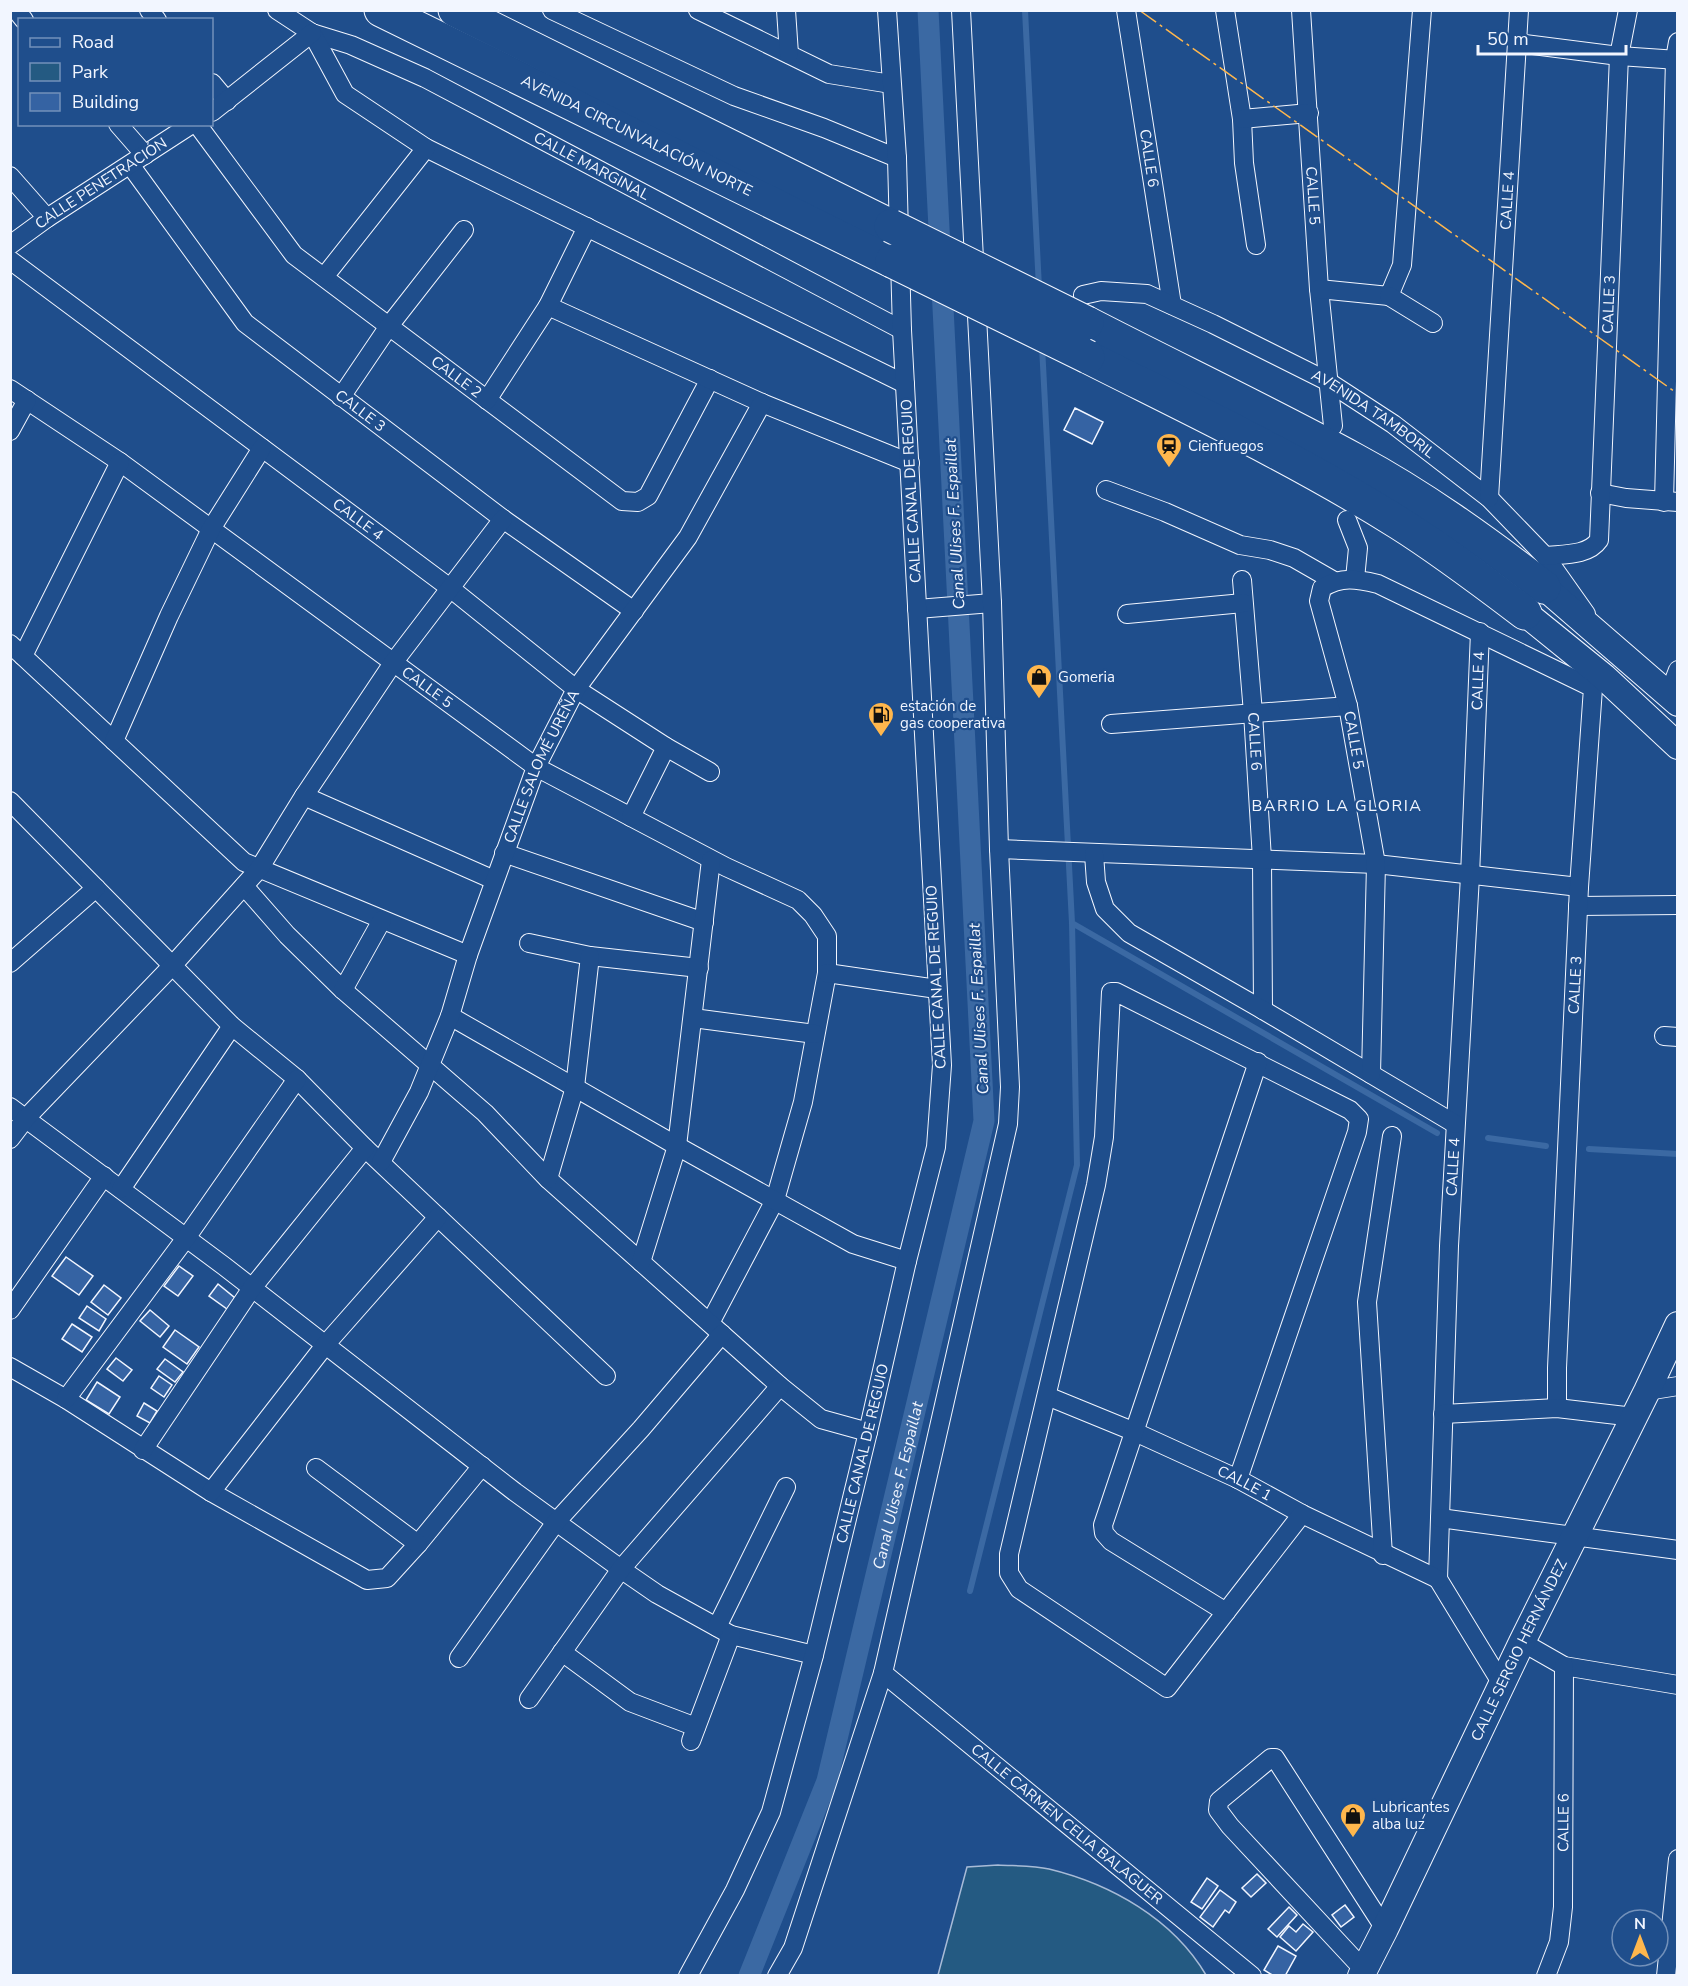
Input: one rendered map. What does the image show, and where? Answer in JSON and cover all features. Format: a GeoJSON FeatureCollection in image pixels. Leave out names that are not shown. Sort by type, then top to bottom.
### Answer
{"type":"FeatureCollection","features":[{"type":"Feature","properties":{"kind":"highway","name":"AVENIDA CIRCUNVALACIÓN NORTE"},"geometry":{"type":"LineString","coordinates":[[381,10],[1088,357],[1328,480],[1400,523],[1525,613]]}},
{"type":"Feature","properties":{"kind":"highway","name":"AVENIDA CIRCUNVALACIÓN NORTE"},"geometry":{"type":"LineString","coordinates":[[455,10],[891,226],[1085,309],[1356,460],[1490,546],[1545,572]]}},
{"type":"Feature","properties":{"kind":"street","name":"CALLE MARGINAL"},"geometry":{"type":"LineString","coordinates":[[277,10],[312,33],[351,45],[425,78],[902,330]]}},
{"type":"Feature","properties":{"kind":"street"},"geometry":{"type":"LineString","coordinates":[[552,10],[734,96],[824,128],[897,158]]}},
{"type":"Feature","properties":{"kind":"street"},"geometry":{"type":"LineString","coordinates":[[698,10],[718,15],[829,74],[891,84]]}},
{"type":"Feature","properties":{"kind":"street"},"geometry":{"type":"LineString","coordinates":[[786,10],[789,54]]}},
{"type":"Feature","properties":{"kind":"street","name":"CALLE CANAL DE REGUIO"},"geometry":{"type":"LineString","coordinates":[[688,1976],[735,1890],[771,1812],[814,1655],[936,1147],[942,1065],[937,989],[923,608],[905,384],[897,158],[887,10]]}},
{"type":"Feature","properties":{"kind":"street"},"geometry":{"type":"LineString","coordinates":[[777,1976],[793,1948],[883,1673],[1008,1124],[1010,1087],[999,849],[983,604],[961,10]]}},
{"type":"Feature","properties":{"kind":"street","name":"CALLE 6"},"geometry":{"type":"LineString","coordinates":[[1126,10],[1172,304]]}},
{"type":"Feature","properties":{"kind":"street"},"geometry":{"type":"LineString","coordinates":[[1225,10],[1242,119],[1244,163],[1256,245]]}},
{"type":"Feature","properties":{"kind":"street","name":"CALLE 5"},"geometry":{"type":"LineString","coordinates":[[1301,10],[1319,289],[1333,426]]}},
{"type":"Feature","properties":{"kind":"street"},"geometry":{"type":"LineString","coordinates":[[1389,296],[1402,265],[1422,10]]}},
{"type":"Feature","properties":{"kind":"street","name":"CALLE 4"},"geometry":{"type":"LineString","coordinates":[[1489,498],[1519,10]]}},
{"type":"Feature","properties":{"kind":"street","name":"CALLE 3"},"geometry":{"type":"LineString","coordinates":[[1545,572],[1587,551],[1599,540],[1619,56],[1628,10]]}},
{"type":"Feature","properties":{"kind":"street"},"geometry":{"type":"LineString","coordinates":[[213,111],[312,33],[345,94],[426,148],[905,384]]}},
{"type":"Feature","properties":{"kind":"street"},"geometry":{"type":"LineString","coordinates":[[1517,43],[1619,56],[1677,54],[1671,502],[1600,493]]}},
{"type":"Feature","properties":{"kind":"street"},"geometry":{"type":"LineString","coordinates":[[213,84],[227,101]]}},
{"type":"Feature","properties":{"kind":"street"},"geometry":{"type":"LineString","coordinates":[[1242,119],[1309,113]]}},
{"type":"Feature","properties":{"kind":"street","name":"CALLE 3"},"geometry":{"type":"LineString","coordinates":[[119,126],[138,161],[244,322],[503,519],[634,611]]}},
{"type":"Feature","properties":{"kind":"street","name":"CALLE PENETRACIÓN"},"geometry":{"type":"LineString","coordinates":[[10,245],[47,218],[189,126]]}},
{"type":"Feature","properties":{"kind":"street","name":"CALLE 2"},"geometry":{"type":"LineString","coordinates":[[198,126],[294,255],[622,501],[638,502],[648,496],[710,379]]}},
{"type":"Feature","properties":{"kind":"street"},"geometry":{"type":"LineString","coordinates":[[324,277],[426,148]]}},
{"type":"Feature","properties":{"kind":"street"},"geometry":{"type":"LineString","coordinates":[[10,176],[47,218]]}},
{"type":"Feature","properties":{"kind":"street"},"geometry":{"type":"LineString","coordinates":[[487,400],[548,306],[587,227]]}},
{"type":"Feature","properties":{"kind":"street"},"geometry":{"type":"LineString","coordinates":[[341,397],[389,326],[464,230]]}},
{"type":"Feature","properties":{"kind":"street","name":"CALLE 4"},"geometry":{"type":"LineString","coordinates":[[10,260],[450,588],[576,689],[666,747],[710,772]]}},
{"type":"Feature","properties":{"kind":"street"},"geometry":{"type":"LineString","coordinates":[[1319,289],[1389,296],[1433,323]]}},
{"type":"Feature","properties":{"kind":"street","name":"AVENIDA TAMBORIL"},"geometry":{"type":"LineString","coordinates":[[1085,309],[1101,291],[1147,294],[1172,304],[1327,381],[1393,424],[1489,498],[1545,572]]}},
{"type":"Feature","properties":{"kind":"street"},"geometry":{"type":"LineString","coordinates":[[548,306],[762,402],[910,463]]}},
{"type":"Feature","properties":{"kind":"street","name":"CALLE 5"},"geometry":{"type":"LineString","coordinates":[[10,388],[120,462],[536,767],[711,860],[798,900],[813,915],[826,936],[826,973],[803,1102],[775,1200],[716,1329],[641,1429],[556,1522],[459,1658]]}},
{"type":"Feature","properties":{"kind":"street"},"geometry":{"type":"LineString","coordinates":[[10,431],[27,400]]}},
{"type":"Feature","properties":{"kind":"street","name":"CALLE SALOMÉ UREÑA"},"geometry":{"type":"LineString","coordinates":[[381,1162],[407,1117],[450,1016],[468,955],[536,767],[576,689],[688,537],[762,402]]}},
{"type":"Feature","properties":{"kind":"street"},"geometry":{"type":"LineString","coordinates":[[114,741],[169,616],[211,529],[262,448]]}},
{"type":"Feature","properties":{"kind":"street"},"geometry":{"type":"LineString","coordinates":[[120,462],[17,650],[244,862],[468,955]]}},
{"type":"Feature","properties":{"kind":"street"},"geometry":{"type":"LineString","coordinates":[[1106,490],[1165,512],[1240,545],[1270,550],[1294,558],[1334,581],[1355,579],[1378,584],[1480,632],[1598,682]]}},
{"type":"Feature","properties":{"kind":"street"},"geometry":{"type":"LineString","coordinates":[[10,1139],[26,1118],[172,966],[259,869],[304,796],[393,663],[503,519]]}},
{"type":"Feature","properties":{"kind":"street"},"geometry":{"type":"LineString","coordinates":[[1347,520],[1358,548],[1355,579]]}},
{"type":"Feature","properties":{"kind":"street"},"geometry":{"type":"LineString","coordinates":[[1545,572],[1600,635],[1673,698]]}},
{"type":"Feature","properties":{"kind":"street","name":"CALLE 6"},"geometry":{"type":"LineString","coordinates":[[1242,580],[1262,859],[1263,1010]]}},
{"type":"Feature","properties":{"kind":"street","name":"CALLE 5"},"geometry":{"type":"LineString","coordinates":[[1334,581],[1322,588],[1319,601],[1348,706],[1376,864],[1371,1074]]}},
{"type":"Feature","properties":{"kind":"street"},"geometry":{"type":"LineString","coordinates":[[1127,615],[1244,603]]}},
{"type":"Feature","properties":{"kind":"street"},"geometry":{"type":"LineString","coordinates":[[923,608],[983,604]]}},
{"type":"Feature","properties":{"kind":"street"},"geometry":{"type":"LineString","coordinates":[[1525,613],[1598,682],[1677,746]]}},
{"type":"Feature","properties":{"kind":"street","name":"CALLE 4"},"geometry":{"type":"LineString","coordinates":[[1438,1579],[1449,1246],[1470,876],[1480,632]]}},
{"type":"Feature","properties":{"kind":"street"},"geometry":{"type":"LineString","coordinates":[[1673,698],[1677,670]]}},
{"type":"Feature","properties":{"kind":"street","name":"CALLE 3"},"geometry":{"type":"LineString","coordinates":[[1557,1408],[1579,897],[1598,682]]}},
{"type":"Feature","properties":{"kind":"street"},"geometry":{"type":"LineString","coordinates":[[1112,724],[1348,706]]}},
{"type":"Feature","properties":{"kind":"street"},"geometry":{"type":"LineString","coordinates":[[631,817],[666,747]]}},
{"type":"Feature","properties":{"kind":"street"},"geometry":{"type":"LineString","coordinates":[[304,796],[494,880]]}},
{"type":"Feature","properties":{"kind":"street"},"geometry":{"type":"LineString","coordinates":[[13,807],[231,1026],[297,1079],[365,1148],[606,1376]]}},
{"type":"Feature","properties":{"kind":"street"},"geometry":{"type":"LineString","coordinates":[[999,849],[1376,864],[1470,876],[1579,897],[1677,905]]}},
{"type":"Feature","properties":{"kind":"street"},"geometry":{"type":"LineString","coordinates":[[504,853],[704,922]]}},
{"type":"Feature","properties":{"kind":"street"},"geometry":{"type":"LineString","coordinates":[[1086,853],[1105,909],[1129,933],[1455,1124]]}},
{"type":"Feature","properties":{"kind":"street"},"geometry":{"type":"LineString","coordinates":[[641,1262],[677,1146],[711,860]]}},
{"type":"Feature","properties":{"kind":"street"},"geometry":{"type":"LineString","coordinates":[[244,886],[287,935],[343,990],[485,1113],[548,1179],[780,1386],[821,1419],[868,1432]]}},
{"type":"Feature","properties":{"kind":"street"},"geometry":{"type":"LineString","coordinates":[[10,963],[96,888]]}},
{"type":"Feature","properties":{"kind":"street"},"geometry":{"type":"LineString","coordinates":[[343,990],[382,920]]}},
{"type":"Feature","properties":{"kind":"street"},"geometry":{"type":"LineString","coordinates":[[529,943],[590,956],[699,968]]}},
{"type":"Feature","properties":{"kind":"street"},"geometry":{"type":"LineString","coordinates":[[548,1179],[575,1087],[590,956]]}},
{"type":"Feature","properties":{"kind":"street"},"geometry":{"type":"LineString","coordinates":[[826,973],[937,989]]}},
{"type":"Feature","properties":{"kind":"street"},"geometry":{"type":"LineString","coordinates":[[1238,1479],[1359,1121],[1354,1112],[1258,1062],[1116,992],[1110,993],[1103,1145],[1094,1198],[1009,1554],[1008,1569],[1013,1581],[1020,1588],[1167,1688],[1302,1515]]}},
{"type":"Feature","properties":{"kind":"street"},"geometry":{"type":"LineString","coordinates":[[450,1016],[853,1244],[907,1261]]}},
{"type":"Feature","properties":{"kind":"street"},"geometry":{"type":"LineString","coordinates":[[693,1018],[815,1034]]}},
{"type":"Feature","properties":{"kind":"street"},"geometry":{"type":"LineString","coordinates":[[121,1189],[231,1026]]}},
{"type":"Feature","properties":{"kind":"street"},"geometry":{"type":"LineString","coordinates":[[1226,1612],[1110,1541],[1104,1533],[1103,1522],[1258,1062]]}},
{"type":"Feature","properties":{"kind":"street"},"geometry":{"type":"LineString","coordinates":[[66,1399],[186,1238],[297,1079]]}},
{"type":"Feature","properties":{"kind":"street"},"geometry":{"type":"LineString","coordinates":[[10,1107],[326,1344],[556,1522],[657,1594],[724,1631],[814,1655]]}},
{"type":"Feature","properties":{"kind":"street"},"geometry":{"type":"LineString","coordinates":[[1383,1555],[1366,1302],[1392,1136]]}},
{"type":"Feature","properties":{"kind":"street"},"geometry":{"type":"LineString","coordinates":[[143,1450],[252,1288],[365,1148]]}},
{"type":"Feature","properties":{"kind":"street"},"geometry":{"type":"LineString","coordinates":[[10,1310],[104,1176]]}},
{"type":"Feature","properties":{"kind":"street"},"geometry":{"type":"LineString","coordinates":[[211,1492],[326,1344],[438,1217]]}},
{"type":"Feature","properties":{"kind":"street","name":"CALLE SERGIO HERNÁNDEZ"},"geometry":{"type":"LineString","coordinates":[[1363,1973],[1677,1325]]}},
{"type":"Feature","properties":{"kind":"street"},"geometry":{"type":"LineString","coordinates":[[10,1367],[66,1399],[211,1492],[367,1580],[387,1578],[482,1466]]}},
{"type":"Feature","properties":{"kind":"street"},"geometry":{"type":"LineString","coordinates":[[529,1699],[621,1569],[780,1386]]}},
{"type":"Feature","properties":{"kind":"street"},"geometry":{"type":"LineString","coordinates":[[1647,1391],[1677,1386]]}},
{"type":"Feature","properties":{"kind":"street","name":"CALLE 1"},"geometry":{"type":"LineString","coordinates":[[1047,1396],[1135,1432],[1238,1479],[1302,1515],[1438,1579]]}},
{"type":"Feature","properties":{"kind":"street"},"geometry":{"type":"LineString","coordinates":[[1443,1414],[1557,1408],[1634,1417]]}},
{"type":"Feature","properties":{"kind":"street"},"geometry":{"type":"LineString","coordinates":[[316,1468],[418,1544]]}},
{"type":"Feature","properties":{"kind":"street"},"geometry":{"type":"LineString","coordinates":[[562,1652],[630,1702],[694,1734],[724,1631],[786,1487]]}},
{"type":"Feature","properties":{"kind":"street"},"geometry":{"type":"LineString","coordinates":[[1440,1518],[1677,1550]]}},
{"type":"Feature","properties":{"kind":"street"},"geometry":{"type":"LineString","coordinates":[[1438,1579],[1502,1684]]}},
{"type":"Feature","properties":{"kind":"street"},"geometry":{"type":"LineString","coordinates":[[1522,1642],[1564,1666],[1677,1685]]}},
{"type":"Feature","properties":{"kind":"street","name":"CALLE 6"},"geometry":{"type":"LineString","coordinates":[[1546,1976],[1559,1942],[1563,1907],[1564,1666]]}},
{"type":"Feature","properties":{"kind":"street","name":"CALLE CARMEN CELIA BALAGUER"},"geometry":{"type":"LineString","coordinates":[[883,1673],[1252,1976]]}},
{"type":"Feature","properties":{"kind":"street"},"geometry":{"type":"LineString","coordinates":[[1363,1973],[1230,1826],[1218,1810],[1219,1801],[1271,1758],[1275,1758],[1386,1929]]}},
{"type":"Feature","properties":{"kind":"street"},"geometry":{"type":"LineString","coordinates":[[1666,1976],[1677,1859]]}},
{"type":"Feature","properties":{"kind":"green space"},"geometry":{"type":"Polygon","coordinates":[[[998,1865],[1049,1869],[1117,1894],[1158,1921],[1176,1937],[1206,1975],[938,1975],[967,1867],[998,1865]]]}},
{"type":"Feature","properties":{"kind":"building"},"geometry":{"type":"Polygon","coordinates":[[[1075,408],[1103,422],[1092,444],[1064,430],[1075,408]]]}},
{"type":"Feature","properties":{"kind":"building"},"geometry":{"type":"Polygon","coordinates":[[[66,1257],[93,1276],[79,1295],[52,1276],[66,1257]]]}},
{"type":"Feature","properties":{"kind":"building"},"geometry":{"type":"Polygon","coordinates":[[[179,1266],[193,1276],[178,1296],[164,1286],[179,1266]]]}},
{"type":"Feature","properties":{"kind":"building"},"geometry":{"type":"Polygon","coordinates":[[[218,1284],[235,1298],[227,1309],[209,1296],[218,1284]]]}},
{"type":"Feature","properties":{"kind":"building"},"geometry":{"type":"Polygon","coordinates":[[[104,1285],[121,1298],[108,1315],[91,1302],[104,1285]]]}},
{"type":"Feature","properties":{"kind":"building"},"geometry":{"type":"Polygon","coordinates":[[[87,1306],[106,1319],[99,1331],[79,1318],[87,1306]]]}},
{"type":"Feature","properties":{"kind":"building"},"geometry":{"type":"Polygon","coordinates":[[[150,1310],[169,1326],[160,1337],[140,1321],[150,1310]]]}},
{"type":"Feature","properties":{"kind":"building"},"geometry":{"type":"Polygon","coordinates":[[[72,1324],[92,1337],[82,1352],[62,1339],[72,1324]]]}},
{"type":"Feature","properties":{"kind":"building"},"geometry":{"type":"Polygon","coordinates":[[[175,1330],[199,1347],[187,1364],[163,1347],[175,1330]]]}},
{"type":"Feature","properties":{"kind":"building"},"geometry":{"type":"Polygon","coordinates":[[[116,1358],[132,1370],[123,1381],[107,1369],[116,1358]]]}},
{"type":"Feature","properties":{"kind":"building"},"geometry":{"type":"Polygon","coordinates":[[[165,1359],[183,1372],[175,1382],[157,1369],[165,1359]]]}},
{"type":"Feature","properties":{"kind":"building"},"geometry":{"type":"Polygon","coordinates":[[[159,1376],[172,1385],[164,1397],[151,1388],[159,1376]]]}},
{"type":"Feature","properties":{"kind":"building"},"geometry":{"type":"Polygon","coordinates":[[[97,1382],[120,1397],[109,1414],[86,1400],[97,1382]]]}},
{"type":"Feature","properties":{"kind":"building"},"geometry":{"type":"Polygon","coordinates":[[[144,1403],[157,1411],[150,1423],[137,1416],[144,1403]]]}},
{"type":"Feature","properties":{"kind":"building"},"geometry":{"type":"Polygon","coordinates":[[[1257,1874],[1266,1883],[1251,1897],[1242,1888],[1257,1874]]]}},
{"type":"Feature","properties":{"kind":"building"},"geometry":{"type":"Polygon","coordinates":[[[1207,1878],[1218,1886],[1202,1909],[1191,1902],[1207,1878]]]}},
{"type":"Feature","properties":{"kind":"building"},"geometry":{"type":"Polygon","coordinates":[[[1220,1890],[1236,1902],[1229,1913],[1225,1910],[1213,1927],[1200,1917],[1220,1890]]]}},
{"type":"Feature","properties":{"kind":"building"},"geometry":{"type":"Polygon","coordinates":[[[1345,1905],[1354,1917],[1341,1927],[1332,1915],[1345,1905]]]}},
{"type":"Feature","properties":{"kind":"building"},"geometry":{"type":"Polygon","coordinates":[[[1289,1907],[1297,1915],[1277,1937],[1268,1929],[1289,1907]]]}},
{"type":"Feature","properties":{"kind":"building"},"geometry":{"type":"Polygon","coordinates":[[[1303,1924],[1313,1932],[1296,1951],[1280,1937],[1289,1926],[1296,1932],[1303,1924]]]}},
{"type":"Feature","properties":{"kind":"building"},"geometry":{"type":"Polygon","coordinates":[[[1278,1946],[1296,1956],[1285,1976],[1274,1976],[1264,1970],[1278,1946]]]}},
{"type":"Feature","properties":{"kind":"waterway","name":"Canal Ulises F. Espaillat"},"geometry":{"type":"LineString","coordinates":[[749,1976],[827,1781],[984,1121],[928,10]]}},
{"type":"Feature","properties":{"kind":"waterway"},"geometry":{"type":"LineString","coordinates":[[1025,10],[1039,288]]}},
{"type":"Feature","properties":{"kind":"waterway"},"geometry":{"type":"LineString","coordinates":[[970,1591],[1077,1165],[1072,923],[1042,346]]}},
{"type":"Feature","properties":{"kind":"waterway"},"geometry":{"type":"LineString","coordinates":[[1072,923],[1437,1133]]}},
{"type":"Feature","properties":{"kind":"waterway"},"geometry":{"type":"LineString","coordinates":[[1488,1138],[1546,1146]]}},
{"type":"Feature","properties":{"kind":"waterway"},"geometry":{"type":"LineString","coordinates":[[1589,1149],[1678,1154]]}},
{"type":"Feature","properties":{"kind":"power"},"geometry":{"type":"LineString","coordinates":[[1139,10],[1678,394]]}},
{"type":"Feature","properties":{"kind":"place","name":"Cienfuegos"},"geometry":{"type":"Point","coordinates":[1169,469]}},
{"type":"Feature","properties":{"kind":"place","name":"Gomeria"},"geometry":{"type":"Point","coordinates":[1039,700]}},
{"type":"Feature","properties":{"kind":"place","name":"estación de gas cooperativa"},"geometry":{"type":"Point","coordinates":[881,738]}},
{"type":"Feature","properties":{"kind":"place","name":"Lubricantes alba luz"},"geometry":{"type":"Point","coordinates":[1353,1839]}},
{"type":"Feature","properties":{"kind":"district","name":"BARRIO LA GLORIA"},"geometry":{"type":"Point","coordinates":[1337,805]}}]}
